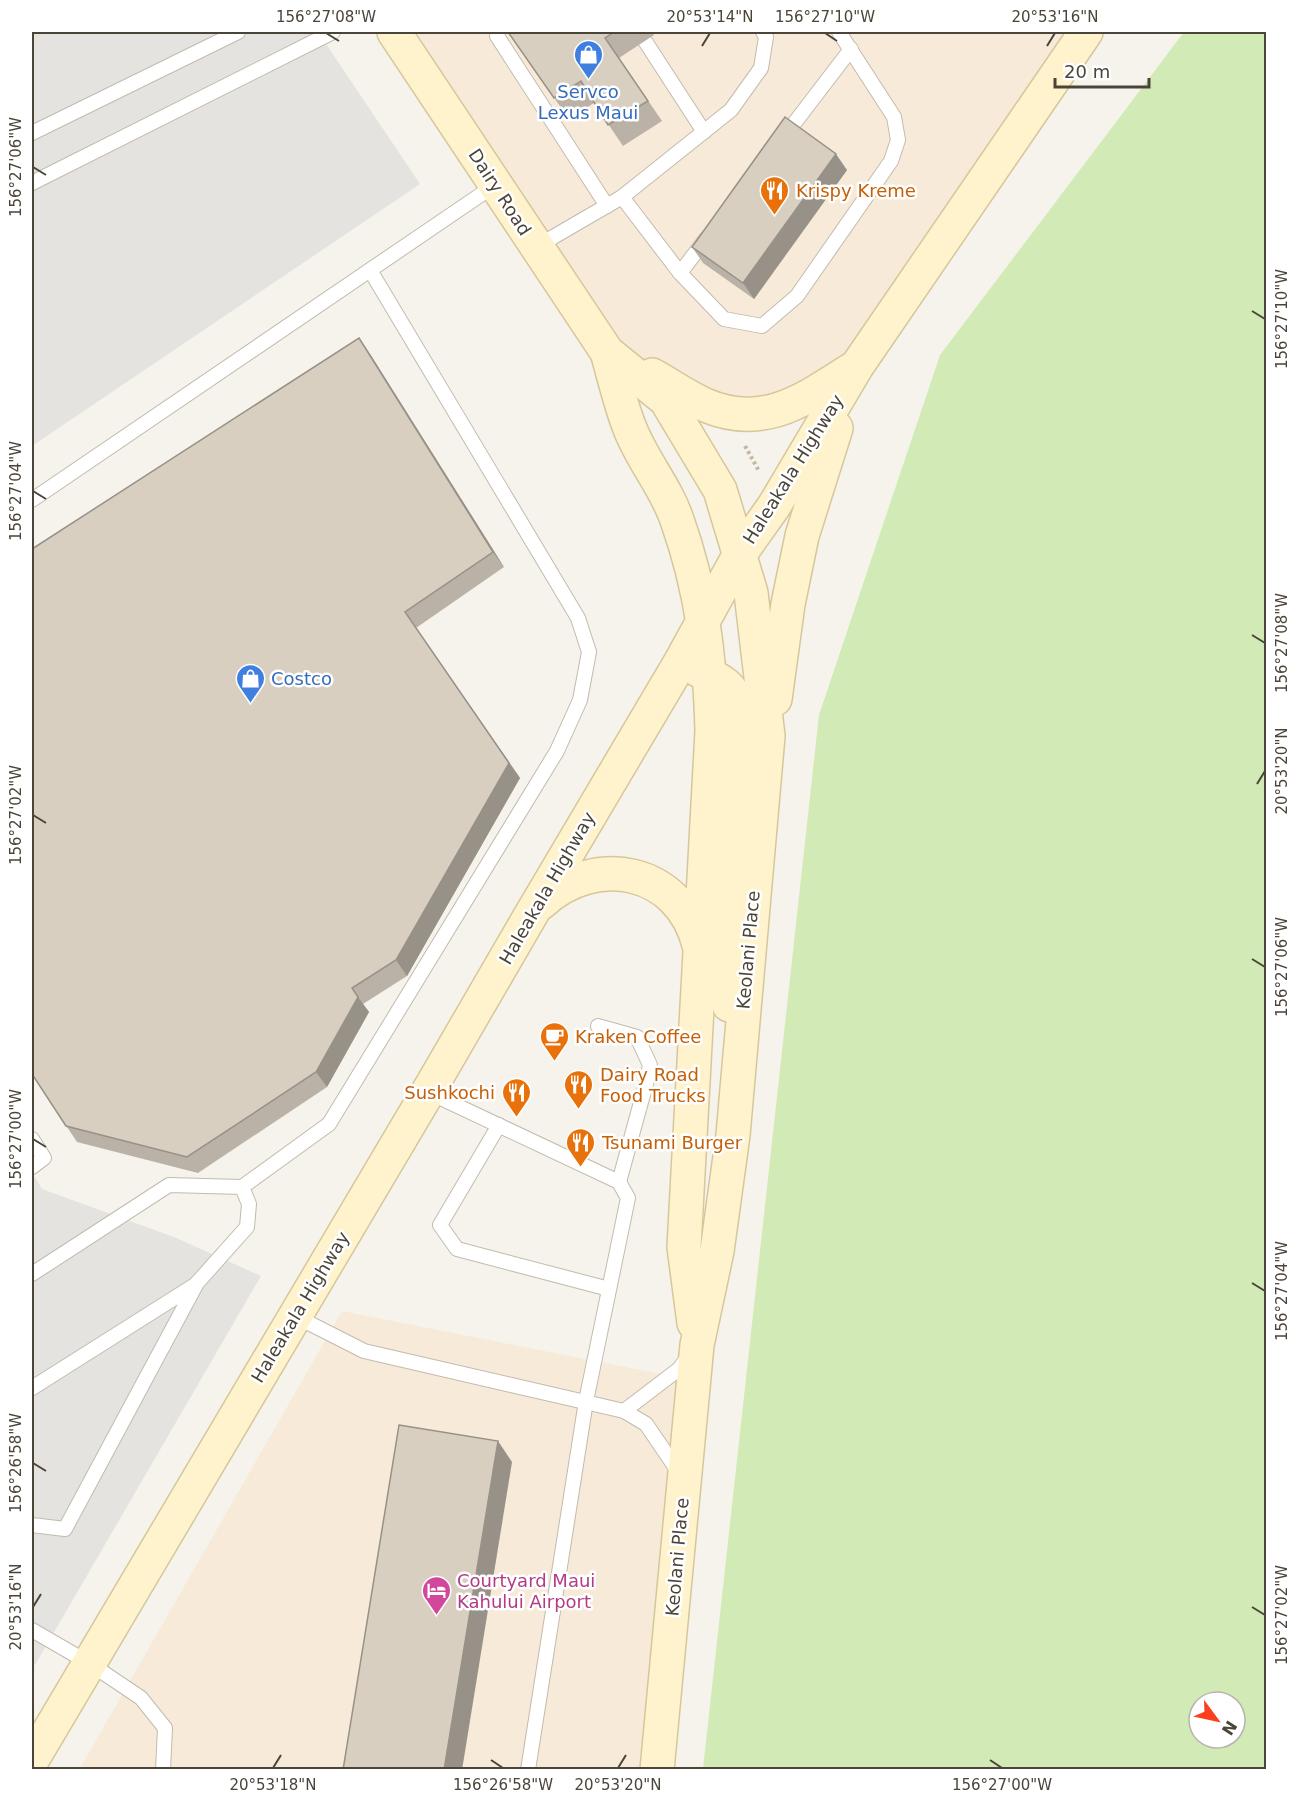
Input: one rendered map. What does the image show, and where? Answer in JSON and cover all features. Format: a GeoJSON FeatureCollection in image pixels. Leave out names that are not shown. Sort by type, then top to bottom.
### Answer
{"type":"FeatureCollection","features":[{"type":"Feature","properties":{"kind":"street","name":"Dairy Road"},"geometry":{"type":"LineString","coordinates":[[394,32],[607,352],[666,400],[720,490],[740,554]]}},
{"type":"Feature","properties":{"kind":"street","name":"Haleakala Highway"},"geometry":{"type":"LineString","coordinates":[[32,1760],[680,663],[740,554],[774,506],[857,366],[1086,32]]}},
{"type":"Feature","properties":{"kind":"street","name":"Dairy Road"},"geometry":{"type":"LineString","coordinates":[[607,352],[629,427],[676,517],[691,564],[704,619]]}},
{"type":"Feature","properties":{"kind":"street"},"geometry":{"type":"LineString","coordinates":[[607,352],[705,405],[739,414],[767,413],[792,406],[857,366]]}},
{"type":"Feature","properties":{"kind":"street"},"geometry":{"type":"LineString","coordinates":[[768,736],[780,673],[788,604],[802,536],[857,366]]}},
{"type":"Feature","properties":{"kind":"street","name":"Keolani Place"},"geometry":{"type":"LineString","coordinates":[[657,1770],[697,1345],[717,1251],[733,1135],[768,736],[751,593],[740,554]]}},
{"type":"Feature","properties":{"kind":"street","name":"Keolani Place"},"geometry":{"type":"LineString","coordinates":[[697,1345],[684,1247],[712,731],[711,675],[704,619]]}},
{"type":"Feature","properties":{"kind":"street"},"geometry":{"type":"LineString","coordinates":[[680,663],[723,681],[735,696],[738,710],[724,957],[727,996],[740,1045]]}},
{"type":"Feature","properties":{"kind":"street"},"geometry":{"type":"LineString","coordinates":[[532,912],[560,887],[580,878],[602,873],[635,876],[655,885],[676,901],[697,936],[701,958]]}},
{"type":"Feature","properties":{"kind":"lane"},"geometry":{"type":"LineString","coordinates":[[32,133],[238,32]]}},
{"type":"Feature","properties":{"kind":"lane"},"geometry":{"type":"LineString","coordinates":[[32,183],[333,32]]}},
{"type":"Feature","properties":{"kind":"lane"},"geometry":{"type":"LineString","coordinates":[[498,32],[497,36],[607,206]]}},
{"type":"Feature","properties":{"kind":"lane"},"geometry":{"type":"LineString","coordinates":[[536,247],[621,197],[731,110],[761,68],[766,37],[763,32]]}},
{"type":"Feature","properties":{"kind":"lane"},"geometry":{"type":"LineString","coordinates":[[621,197],[680,273],[724,319],[762,326],[797,297],[891,161],[898,140],[894,117],[839,32]]}},
{"type":"Feature","properties":{"kind":"lane"},"geometry":{"type":"LineString","coordinates":[[645,41],[704,132]]}},
{"type":"Feature","properties":{"kind":"lane"},"geometry":{"type":"LineString","coordinates":[[773,152],[851,49]]}},
{"type":"Feature","properties":{"kind":"lane"},"geometry":{"type":"LineString","coordinates":[[32,500],[495,185]]}},
{"type":"Feature","properties":{"kind":"lane"},"geometry":{"type":"LineString","coordinates":[[680,273],[716,226]]}},
{"type":"Feature","properties":{"kind":"lane"},"geometry":{"type":"LineString","coordinates":[[32,1274],[169,1185],[242,1187],[329,1124],[557,751],[580,700],[589,652],[578,618],[370,270]]}},
{"type":"Feature","properties":{"kind":"lane"},"geometry":{"type":"LineString","coordinates":[[598,1026],[638,1037],[650,1065],[619,1182]]}},
{"type":"Feature","properties":{"kind":"lane"},"geometry":{"type":"LineString","coordinates":[[428,1092],[619,1182],[628,1198],[586,1401],[528,1770]]}},
{"type":"Feature","properties":{"kind":"lane"},"geometry":{"type":"LineString","coordinates":[[500,1125],[440,1224],[457,1249],[609,1289]]}},
{"type":"Feature","properties":{"kind":"lane"},"geometry":{"type":"LineString","coordinates":[[32,1139],[44,1158],[32,1167]]}},
{"type":"Feature","properties":{"kind":"lane"},"geometry":{"type":"LineString","coordinates":[[32,1526],[65,1529],[197,1283],[247,1227],[249,1204],[242,1187]]}},
{"type":"Feature","properties":{"kind":"lane"},"geometry":{"type":"LineString","coordinates":[[32,1388],[197,1283]]}},
{"type":"Feature","properties":{"kind":"lane"},"geometry":{"type":"LineString","coordinates":[[295,1316],[364,1351],[624,1411],[646,1424],[684,1482]]}},
{"type":"Feature","properties":{"kind":"lane"},"geometry":{"type":"LineString","coordinates":[[624,1411],[679,1370],[697,1345]]}},
{"type":"Feature","properties":{"kind":"lane"},"geometry":{"type":"LineString","coordinates":[[32,1630],[89,1663],[141,1698],[165,1728],[164,1770]]}},
{"type":"Feature","properties":{"kind":"path"},"geometry":{"type":"LineString","coordinates":[[741,439],[763,476]]}},
{"type":"Feature","properties":{"kind":"shaded area"},"geometry":{"type":"Polygon","coordinates":[[[32,32],[318,32],[420,184],[32,446],[32,32]]]}},
{"type":"Feature","properties":{"kind":"shaded area"},"geometry":{"type":"Polygon","coordinates":[[[394,32],[1086,32],[857,366],[767,413],[607,352],[394,32]]]}},
{"type":"Feature","properties":{"kind":"shaded area"},"geometry":{"type":"Polygon","coordinates":[[[32,1172],[42,1189],[174,1237],[261,1276],[35,1665],[32,1663],[32,1172]]]}},
{"type":"Feature","properties":{"kind":"shaded area"},"geometry":{"type":"Polygon","coordinates":[[[342,1311],[681,1378],[643,1769],[79,1770],[342,1311]]]}},
{"type":"Feature","properties":{"kind":"green space"},"geometry":{"type":"Polygon","coordinates":[[[1184,32],[1266,32],[1266,1769],[703,1769],[819,715],[940,355],[1184,32]]]}},
{"type":"Feature","properties":{"kind":"building","name":"Servco Lexus Maui"},"geometry":{"type":"Polygon","coordinates":[[[508,32],[614,32],[605,38],[648,101],[608,125],[581,81],[554,98],[508,32]]]}},
{"type":"Feature","properties":{"kind":"building","name":"Krispy Kreme"},"geometry":{"type":"Polygon","coordinates":[[[785,117],[836,154],[743,283],[692,247],[785,117]]]}},
{"type":"Feature","properties":{"kind":"building","name":"Costco"},"geometry":{"type":"Polygon","coordinates":[[[359,338],[493,552],[405,612],[509,763],[396,960],[352,988],[358,997],[316,1072],[187,1157],[66,1126],[32,1074],[32,549],[359,338]]]}},
{"type":"Feature","properties":{"kind":"building","name":"Courtyard Maui Kahului Airport"},"geometry":{"type":"Polygon","coordinates":[[[399,1425],[498,1441],[444,1770],[343,1770],[399,1425]]]}},
{"type":"Feature","properties":{"kind":"place","name":"Servco Lexus Maui"},"geometry":{"type":"Point","coordinates":[588,80]}},
{"type":"Feature","properties":{"kind":"place","name":"Krispy Kreme"},"geometry":{"type":"Point","coordinates":[775,216]}},
{"type":"Feature","properties":{"kind":"place","name":"Costco"},"geometry":{"type":"Point","coordinates":[250,704]}},
{"type":"Feature","properties":{"kind":"place","name":"Kraken Coffee"},"geometry":{"type":"Point","coordinates":[554,1062]}},
{"type":"Feature","properties":{"kind":"place","name":"Dairy Road Food Trucks"},"geometry":{"type":"Point","coordinates":[579,1110]}},
{"type":"Feature","properties":{"kind":"place","name":"Sushkochi"},"geometry":{"type":"Point","coordinates":[516,1118]}},
{"type":"Feature","properties":{"kind":"place","name":"Tsunami Burger"},"geometry":{"type":"Point","coordinates":[581,1168]}},
{"type":"Feature","properties":{"kind":"place","name":"Courtyard Maui Kahului Airport"},"geometry":{"type":"Point","coordinates":[436,1616]}}]}
